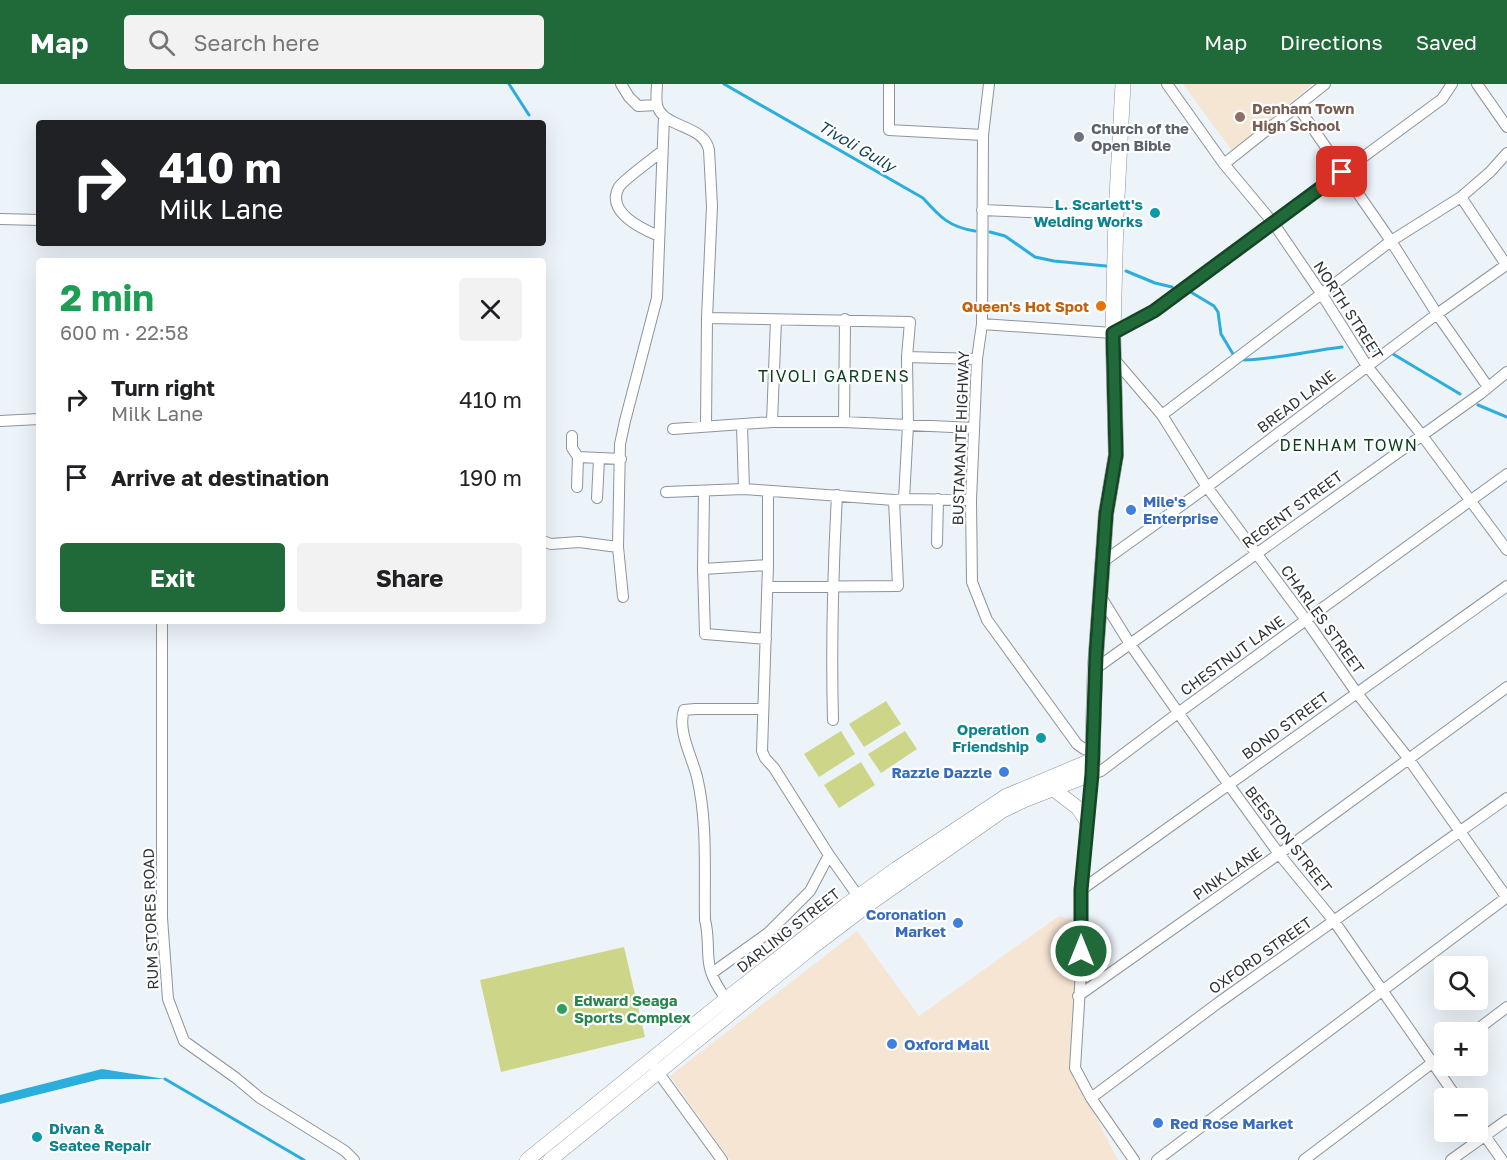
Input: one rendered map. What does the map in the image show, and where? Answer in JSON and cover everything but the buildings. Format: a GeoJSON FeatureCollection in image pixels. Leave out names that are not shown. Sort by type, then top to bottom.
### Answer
{"type":"FeatureCollection","features":[{"type":"Feature","properties":{"kind":"main road"},"geometry":{"type":"LineString","coordinates":[[1092,762],[1095,669],[1106,514],[1116,455],[1113,333],[1123,84]]}},
{"type":"Feature","properties":{"kind":"street"},"geometry":{"type":"LineString","coordinates":[[621,84],[629,97],[639,106],[657,105]]}},
{"type":"Feature","properties":{"kind":"street"},"geometry":{"type":"LineString","coordinates":[[657,84],[659,111],[702,137],[708,144],[712,207],[707,318],[706,426]]}},
{"type":"Feature","properties":{"kind":"street"},"geometry":{"type":"LineString","coordinates":[[889,84],[889,130],[983,135]]}},
{"type":"Feature","properties":{"kind":"street","name":"BUSTAMANTE HIGHWAY"},"geometry":{"type":"LineString","coordinates":[[989,84],[983,135],[982,324],[976,359],[971,500],[972,582],[987,620],[1092,762]]}},
{"type":"Feature","properties":{"kind":"street","name":"NORTH STREET"},"geometry":{"type":"LineString","coordinates":[[1167,84],[1224,164],[1274,224],[1367,366],[1507,550]]}},
{"type":"Feature","properties":{"kind":"street"},"geometry":{"type":"LineString","coordinates":[[1224,164],[1325,84]]}},
{"type":"Feature","properties":{"kind":"street"},"geometry":{"type":"LineString","coordinates":[[982,324],[1113,333],[1154,311],[1274,224],[1442,99],[1452,84]]}},
{"type":"Feature","properties":{"kind":"street"},"geometry":{"type":"LineString","coordinates":[[1477,84],[1507,126]]}},
{"type":"Feature","properties":{"kind":"street"},"geometry":{"type":"LineString","coordinates":[[1298,107],[1488,387]]}},
{"type":"Feature","properties":{"kind":"street"},"geometry":{"type":"LineString","coordinates":[[624,597],[618,548],[620,444],[657,298],[664,116]]}},
{"type":"Feature","properties":{"kind":"street"},"geometry":{"type":"LineString","coordinates":[[659,236],[631,222],[621,211],[616,196],[620,186],[662,151]]}},
{"type":"Feature","properties":{"kind":"street"},"geometry":{"type":"LineString","coordinates":[[1162,414],[1391,241],[1461,197],[1490,172],[1507,153]]}},
{"type":"Feature","properties":{"kind":"street"},"geometry":{"type":"LineString","coordinates":[[1461,197],[1507,265]]}},
{"type":"Feature","properties":{"kind":"street"},"geometry":{"type":"LineString","coordinates":[[982,210],[1116,216]]}},
{"type":"Feature","properties":{"kind":"street"},"geometry":{"type":"LineString","coordinates":[[0,219],[36,220]]}},
{"type":"Feature","properties":{"kind":"street","name":"BREAD LANE"},"geometry":{"type":"LineString","coordinates":[[1104,561],[1207,487],[1437,314],[1507,265]]}},
{"type":"Feature","properties":{"kind":"street"},"geometry":{"type":"LineString","coordinates":[[707,318],[910,322],[907,357],[908,425],[899,500],[898,586],[768,587]]}},
{"type":"Feature","properties":{"kind":"street"},"geometry":{"type":"LineString","coordinates":[[844,319],[844,422]]}},
{"type":"Feature","properties":{"kind":"street"},"geometry":{"type":"LineString","coordinates":[[772,422],[776,320]]}},
{"type":"Feature","properties":{"kind":"street"},"geometry":{"type":"LineString","coordinates":[[907,357],[976,359]]}},
{"type":"Feature","properties":{"kind":"street","name":"CHARLES STREET"},"geometry":{"type":"LineString","coordinates":[[1113,359],[1162,414],[1207,487],[1306,620],[1356,692],[1408,758],[1507,897]]}},
{"type":"Feature","properties":{"kind":"street","name":"REGENT STREET"},"geometry":{"type":"LineString","coordinates":[[1095,669],[1480,394],[1507,372]]}},
{"type":"Feature","properties":{"kind":"street"},"geometry":{"type":"LineString","coordinates":[[0,421],[36,419]]}},
{"type":"Feature","properties":{"kind":"street"},"geometry":{"type":"LineString","coordinates":[[673,429],[772,422],[844,422],[974,428]]}},
{"type":"Feature","properties":{"kind":"street"},"geometry":{"type":"LineString","coordinates":[[742,425],[744,489]]}},
{"type":"Feature","properties":{"kind":"street"},"geometry":{"type":"LineString","coordinates":[[572,436],[572,448],[578,457],[577,487]]}},
{"type":"Feature","properties":{"kind":"street"},"geometry":{"type":"LineString","coordinates":[[578,457],[621,459]]}},
{"type":"Feature","properties":{"kind":"street"},"geometry":{"type":"LineString","coordinates":[[597,498],[599,459]]}},
{"type":"Feature","properties":{"kind":"street","name":"CHESTNUT LANE"},"geometry":{"type":"LineString","coordinates":[[1092,762],[1101,771],[1507,474]]}},
{"type":"Feature","properties":{"kind":"street"},"geometry":{"type":"LineString","coordinates":[[666,492],[744,489],[899,500],[971,500]]}},
{"type":"Feature","properties":{"kind":"street"},"geometry":{"type":"LineString","coordinates":[[768,491],[768,587],[762,751],[858,896]]}},
{"type":"Feature","properties":{"kind":"street"},"geometry":{"type":"LineString","coordinates":[[704,492],[705,634],[766,639]]}},
{"type":"Feature","properties":{"kind":"street"},"geometry":{"type":"LineString","coordinates":[[833,720],[832,585],[837,495]]}},
{"type":"Feature","properties":{"kind":"street"},"geometry":{"type":"LineString","coordinates":[[937,543],[938,500]]}},
{"type":"Feature","properties":{"kind":"street"},"geometry":{"type":"LineString","coordinates":[[546,542],[551,544],[579,542],[618,548]]}},
{"type":"Feature","properties":{"kind":"street"},"geometry":{"type":"LineString","coordinates":[[703,570],[768,565]]}},
{"type":"Feature","properties":{"kind":"street","name":"BOND STREET"},"geometry":{"type":"LineString","coordinates":[[1081,890],[1507,586]]}},
{"type":"Feature","properties":{"kind":"street","name":"BEESTON STREET"},"geometry":{"type":"LineString","coordinates":[[1101,597],[1130,644],[1229,785],[1279,854],[1334,921],[1450,1088]]}},
{"type":"Feature","properties":{"kind":"street","name":"RUM STORES ROAD"},"geometry":{"type":"LineString","coordinates":[[162,624],[162,918],[168,999],[184,1041],[236,1077],[260,1098],[345,1151],[354,1160]]}},
{"type":"Feature","properties":{"kind":"street","name":"PINK LANE"},"geometry":{"type":"LineString","coordinates":[[1078,996],[1279,854],[1507,687]]}},
{"type":"Feature","properties":{"kind":"street"},"geometry":{"type":"LineString","coordinates":[[730,1004],[709,966],[708,930],[705,920],[703,827],[697,779],[683,729],[682,716],[684,710],[695,709],[763,709]]}},
{"type":"Feature","properties":{"kind":"street"},"geometry":{"type":"LineString","coordinates":[[1092,762],[1081,890],[1081,971],[1075,1068],[1091,1098],[1134,1160]]}},
{"type":"Feature","properties":{"kind":"street","name":"DARLING STREET"},"geometry":{"type":"LineString","coordinates":[[730,1004],[993,817],[1025,800],[1053,789],[1092,762]]}},
{"type":"Feature","properties":{"kind":"street","name":"DARLING STREET"},"geometry":{"type":"LineString","coordinates":[[526,1160],[654,1066],[858,896],[996,801],[1018,790],[1092,762]]}},
{"type":"Feature","properties":{"kind":"street"},"geometry":{"type":"LineString","coordinates":[[1053,789],[1078,808],[1087,822]]}},
{"type":"Feature","properties":{"kind":"street","name":"OXFORD STREET"},"geometry":{"type":"LineString","coordinates":[[1091,1098],[1218,1003],[1507,798]]}},
{"type":"Feature","properties":{"kind":"street"},"geometry":{"type":"LineString","coordinates":[[712,973],[768,933],[810,891],[829,855]]}},
{"type":"Feature","properties":{"kind":"street"},"geometry":{"type":"LineString","coordinates":[[1157,1160],[1507,897]]}},
{"type":"Feature","properties":{"kind":"street"},"geometry":{"type":"LineString","coordinates":[[1487,1022],[1507,1007]]}},
{"type":"Feature","properties":{"kind":"street"},"geometry":{"type":"LineString","coordinates":[[1304,1160],[1432,1064]]}},
{"type":"Feature","properties":{"kind":"street"},"geometry":{"type":"LineString","coordinates":[[550,1160],[636,1089],[654,1066],[722,1160]]}},
{"type":"Feature","properties":{"kind":"street"},"geometry":{"type":"LineString","coordinates":[[1488,1134],[1507,1120]]}},
{"type":"Feature","properties":{"kind":"street"},"geometry":{"type":"LineString","coordinates":[[1488,1140],[1502,1160]]}},
{"type":"Feature","properties":{"kind":"street"},"geometry":{"type":"LineString","coordinates":[[1451,1160],[1476,1142]]}},
{"type":"Feature","properties":{"kind":"shaded area","name":"Denham Town High School"},"geometry":{"type":"Polygon","coordinates":[[[1183,84],[1313,84],[1232,151],[1183,84]]]}},
{"type":"Feature","properties":{"kind":"shaded area","name":"Oxford Mall"},"geometry":{"type":"Polygon","coordinates":[[[1059,916],[1076,921],[1072,1071],[1118,1160],[730,1160],[670,1076],[857,931],[919,1016],[1059,916]]]}},
{"type":"Feature","properties":{"kind":"green space"},"geometry":{"type":"Polygon","coordinates":[[[886,701],[901,724],[864,747],[849,724],[886,701]]]}},
{"type":"Feature","properties":{"kind":"green space"},"geometry":{"type":"Polygon","coordinates":[[[841,731],[855,754],[819,777],[804,754],[841,731]]]}},
{"type":"Feature","properties":{"kind":"green space"},"geometry":{"type":"Polygon","coordinates":[[[905,731],[917,749],[881,773],[868,754],[905,731]]]}},
{"type":"Feature","properties":{"kind":"green space"},"geometry":{"type":"Polygon","coordinates":[[[861,762],[875,785],[839,808],[824,785],[861,762]]]}},
{"type":"Feature","properties":{"kind":"green space","name":"Edward Seaga Sports Complex"},"geometry":{"type":"Polygon","coordinates":[[[624,947],[645,1037],[501,1072],[480,980],[624,947]]]}},
{"type":"Feature","properties":{"kind":"water"},"geometry":{"type":"Polygon","coordinates":[[[102,1069],[165,1079],[101,1079],[0,1104],[0,1095],[102,1069]]]}},
{"type":"Feature","properties":{"kind":"waterway"},"geometry":{"type":"LineString","coordinates":[[509,84],[529,115]]}},
{"type":"Feature","properties":{"kind":"waterway","name":"Tivoli Gully"},"geometry":{"type":"LineString","coordinates":[[724,84],[923,198],[940,216],[952,224],[975,231]]}},
{"type":"Feature","properties":{"kind":"waterway","name":"Tivoli Gully"},"geometry":{"type":"LineString","coordinates":[[990,232],[1005,236],[1035,257],[1106,266]]}},
{"type":"Feature","properties":{"kind":"waterway","name":"Tivoli Gully"},"geometry":{"type":"LineString","coordinates":[[1126,271],[1155,283],[1172,287]]}},
{"type":"Feature","properties":{"kind":"waterway","name":"Tivoli Gully"},"geometry":{"type":"LineString","coordinates":[[1189,291],[1214,306],[1218,312],[1221,334],[1233,354]]}},
{"type":"Feature","properties":{"kind":"waterway","name":"Tivoli Gully"},"geometry":{"type":"LineString","coordinates":[[1363,346],[1379,352]]}},
{"type":"Feature","properties":{"kind":"waterway","name":"Tivoli Gully"},"geometry":{"type":"LineString","coordinates":[[1244,360],[1281,357],[1342,347]]}},
{"type":"Feature","properties":{"kind":"waterway","name":"Tivoli Gully"},"geometry":{"type":"LineString","coordinates":[[1393,354],[1460,394]]}},
{"type":"Feature","properties":{"kind":"waterway","name":"Tivoli Gully"},"geometry":{"type":"LineString","coordinates":[[1478,405],[1507,417]]}},
{"type":"Feature","properties":{"kind":"waterway"},"geometry":{"type":"LineString","coordinates":[[165,1079],[304,1160]]}},
{"type":"Feature","properties":{"kind":"place","name":"Denham Town High School"},"geometry":{"type":"Point","coordinates":[1240,117]}},
{"type":"Feature","properties":{"kind":"place","name":"Church of the Open Bible"},"geometry":{"type":"Point","coordinates":[1079,137]}},
{"type":"Feature","properties":{"kind":"place","name":"L. Scarlett's Welding Works"},"geometry":{"type":"Point","coordinates":[1155,213]}},
{"type":"Feature","properties":{"kind":"place","name":"Queen's Hot Spot"},"geometry":{"type":"Point","coordinates":[1101,306]}},
{"type":"Feature","properties":{"kind":"place","name":"Mile's Enterprise"},"geometry":{"type":"Point","coordinates":[1131,510]}},
{"type":"Feature","properties":{"kind":"place","name":"Operation Friendship"},"geometry":{"type":"Point","coordinates":[1041,738]}},
{"type":"Feature","properties":{"kind":"place","name":"Razzle Dazzle"},"geometry":{"type":"Point","coordinates":[1004,772]}},
{"type":"Feature","properties":{"kind":"place","name":"Coronation Market"},"geometry":{"type":"Point","coordinates":[958,923]}},
{"type":"Feature","properties":{"kind":"place","name":"Edward Seaga Sports Complex"},"geometry":{"type":"Point","coordinates":[562,1009]}},
{"type":"Feature","properties":{"kind":"place","name":"Oxford Mall"},"geometry":{"type":"Point","coordinates":[892,1044]}},
{"type":"Feature","properties":{"kind":"place","name":"Red Rose Market"},"geometry":{"type":"Point","coordinates":[1158,1123]}},
{"type":"Feature","properties":{"kind":"place","name":"Divan & Seatee Repair"},"geometry":{"type":"Point","coordinates":[37,1137]}},
{"type":"Feature","properties":{"kind":"district","name":"TIVOLI GARDENS"},"geometry":{"type":"Point","coordinates":[834,376]}},
{"type":"Feature","properties":{"kind":"district","name":"DENHAM TOWN"},"geometry":{"type":"Point","coordinates":[1349,445]}},
{"type":"Feature","properties":{"kind":"route"},"geometry":{"type":"LineString","coordinates":[[1081,951],[1081,890],[1092,774],[1096,655],[1106,514],[1116,455],[1113,333],[1154,311],[1342,172]]}}]}
